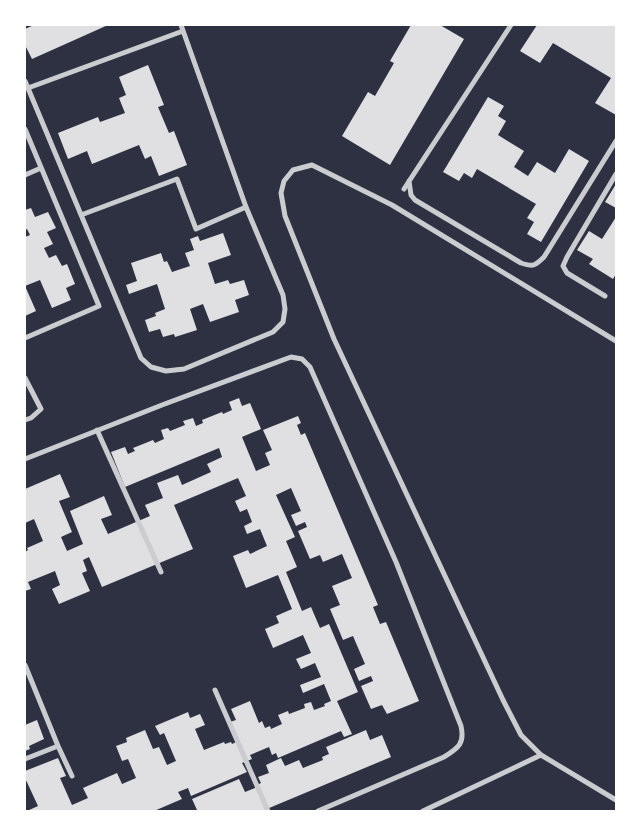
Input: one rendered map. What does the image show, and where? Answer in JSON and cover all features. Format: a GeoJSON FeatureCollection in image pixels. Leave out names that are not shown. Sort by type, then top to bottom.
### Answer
{"type":"FeatureCollection","features":[{"type":"Feature","properties":{"kind":"street"},"geometry":{"type":"LineString","coordinates":[[404,189],[512,25]]}},
{"type":"Feature","properties":{"kind":"street"},"geometry":{"type":"LineString","coordinates":[[25,81],[141,358],[151,367],[166,371],[184,369],[273,332],[283,322],[285,309],[283,295],[246,207],[182,28],[28,88]]}},
{"type":"Feature","properties":{"kind":"street"},"geometry":{"type":"LineString","coordinates":[[25,129],[99,306],[25,338]]}},
{"type":"Feature","properties":{"kind":"street"},"geometry":{"type":"LineString","coordinates":[[409,181],[411,195],[415,200],[520,263],[529,266],[536,265],[544,257],[616,141]]}},
{"type":"Feature","properties":{"kind":"street"},"geometry":{"type":"LineString","coordinates":[[616,341],[392,205],[312,165],[293,170],[284,180],[281,193],[285,216],[334,339],[502,700],[521,735],[542,755],[616,800]]}},
{"type":"Feature","properties":{"kind":"street"},"geometry":{"type":"LineString","coordinates":[[25,175],[41,168]]}},
{"type":"Feature","properties":{"kind":"street"},"geometry":{"type":"LineString","coordinates":[[605,296],[567,273],[563,266],[616,174]]}},
{"type":"Feature","properties":{"kind":"street"},"geometry":{"type":"LineString","coordinates":[[81,215],[177,179],[196,229],[246,207]]}},
{"type":"Feature","properties":{"kind":"street"},"geometry":{"type":"LineString","coordinates":[[25,459],[291,357],[302,359],[310,367],[396,562],[461,726],[463,737],[458,748],[444,757],[318,811]]}},
{"type":"Feature","properties":{"kind":"street"},"geometry":{"type":"LineString","coordinates":[[25,378],[41,409],[31,418],[25,420]]}},
{"type":"Feature","properties":{"kind":"street"},"geometry":{"type":"LineString","coordinates":[[97,430],[161,572]]}},
{"type":"Feature","properties":{"kind":"street"},"geometry":{"type":"LineString","coordinates":[[25,664],[72,776]]}},
{"type":"Feature","properties":{"kind":"street"},"geometry":{"type":"LineString","coordinates":[[215,690],[268,811]]}},
{"type":"Feature","properties":{"kind":"street"},"geometry":{"type":"LineString","coordinates":[[25,759],[58,746]]}},
{"type":"Feature","properties":{"kind":"street"},"geometry":{"type":"LineString","coordinates":[[423,811],[542,755]]}},
{"type":"Feature","properties":{"kind":"building"},"geometry":{"type":"Polygon","coordinates":[[[34,25],[108,25],[32,59],[25,45],[25,29],[34,25]]]}},
{"type":"Feature","properties":{"kind":"building"},"geometry":{"type":"Polygon","coordinates":[[[411,25],[440,25],[464,39],[390,165],[342,136],[368,92],[375,96],[394,63],[390,61],[411,25]]]}},
{"type":"Feature","properties":{"kind":"building"},"geometry":{"type":"Polygon","coordinates":[[[537,25],[616,25],[616,115],[595,103],[611,78],[553,43],[540,63],[520,51],[537,25]]]}},
{"type":"Feature","properties":{"kind":"building"},"geometry":{"type":"Polygon","coordinates":[[[148,65],[164,105],[158,107],[169,133],[174,131],[187,165],[159,176],[151,156],[145,159],[139,145],[92,164],[87,151],[68,159],[58,133],[98,117],[100,122],[125,113],[119,98],[126,95],[119,77],[148,65]]]}},
{"type":"Feature","properties":{"kind":"building"},"geometry":{"type":"Polygon","coordinates":[[[488,97],[504,106],[498,116],[506,121],[498,135],[524,151],[514,167],[528,176],[537,162],[555,173],[569,149],[589,161],[541,242],[527,234],[534,222],[527,218],[536,204],[477,169],[472,178],[464,173],[459,181],[443,172],[488,97]]]}},
{"type":"Feature","properties":{"kind":"building"},"geometry":{"type":"Polygon","coordinates":[[[616,184],[616,208],[605,202],[616,184]]]}},
{"type":"Feature","properties":{"kind":"building"},"geometry":{"type":"Polygon","coordinates":[[[31,208],[35,217],[48,212],[56,228],[47,232],[53,244],[44,248],[49,258],[56,255],[62,266],[67,264],[75,284],[66,288],[71,300],[52,308],[40,280],[25,286],[25,237],[30,235],[27,229],[25,230],[25,210],[31,208]]]}},
{"type":"Feature","properties":{"kind":"building"},"geometry":{"type":"Polygon","coordinates":[[[616,217],[616,274],[613,279],[589,264],[593,259],[577,250],[589,231],[602,239],[616,217]]]}},
{"type":"Feature","properties":{"kind":"building"},"geometry":{"type":"Polygon","coordinates":[[[223,233],[231,255],[208,263],[215,284],[228,280],[230,284],[244,280],[249,295],[235,300],[239,312],[210,322],[203,304],[190,309],[197,330],[175,337],[174,334],[163,337],[160,329],[149,332],[145,320],[156,316],[155,313],[165,309],[157,284],[129,294],[126,285],[137,281],[131,263],[161,253],[164,262],[167,261],[172,272],[190,266],[185,253],[194,250],[190,239],[198,236],[200,241],[223,233]]]}},
{"type":"Feature","properties":{"kind":"building"},"geometry":{"type":"Polygon","coordinates":[[[25,286],[36,311],[25,316],[25,286]]]}},
{"type":"Feature","properties":{"kind":"building"},"geometry":{"type":"Polygon","coordinates":[[[239,398],[242,406],[250,403],[261,429],[242,437],[256,471],[270,465],[265,453],[272,450],[263,430],[298,416],[301,423],[297,425],[301,435],[305,433],[378,605],[373,607],[380,624],[386,622],[419,701],[387,714],[382,705],[371,709],[361,686],[373,681],[371,676],[359,681],[354,669],[365,664],[353,636],[343,640],[330,609],[340,605],[332,586],[352,578],[342,554],[323,562],[320,555],[310,559],[298,531],[307,527],[305,522],[296,526],[291,515],[301,511],[291,488],[276,495],[295,537],[286,541],[297,567],[286,572],[302,611],[311,607],[320,628],[329,624],[358,692],[337,701],[352,734],[344,737],[341,731],[278,758],[276,753],[272,755],[269,747],[250,755],[252,759],[242,763],[247,772],[191,796],[188,788],[178,792],[182,799],[154,811],[27,811],[38,806],[25,778],[25,771],[58,758],[66,776],[60,778],[72,805],[88,798],[83,788],[117,773],[122,784],[136,778],[128,759],[122,761],[116,746],[127,742],[126,738],[145,730],[153,749],[159,747],[167,765],[176,761],[164,733],[160,735],[155,726],[188,712],[190,718],[200,714],[205,725],[195,729],[204,750],[224,742],[225,744],[231,742],[232,744],[238,741],[230,722],[236,720],[231,709],[250,701],[259,723],[262,721],[265,728],[270,726],[271,729],[282,724],[278,715],[288,711],[289,714],[305,708],[304,704],[311,702],[314,710],[325,706],[324,704],[331,701],[324,684],[303,693],[300,685],[321,677],[315,663],[301,669],[296,659],[311,653],[303,635],[273,648],[265,629],[279,623],[276,616],[292,609],[278,575],[246,588],[233,556],[248,550],[250,554],[267,546],[260,529],[247,534],[244,526],[252,522],[247,509],[240,512],[235,501],[246,496],[238,478],[174,505],[193,549],[102,587],[89,557],[83,560],[87,571],[82,573],[90,591],[59,604],[52,589],[60,585],[55,571],[28,582],[31,589],[25,591],[25,552],[28,550],[27,548],[43,541],[34,519],[25,523],[25,489],[60,474],[70,497],[59,501],[72,532],[61,537],[67,551],[83,544],[70,511],[104,496],[112,515],[101,519],[108,534],[150,516],[145,505],[163,498],[157,483],[178,475],[182,485],[211,472],[207,464],[222,457],[219,448],[125,487],[111,452],[125,447],[128,454],[135,451],[133,448],[153,440],[155,443],[164,439],[161,430],[168,428],[170,431],[185,425],[183,421],[193,418],[196,426],[203,423],[202,420],[232,410],[229,402],[239,398]]]}},
{"type":"Feature","properties":{"kind":"building"},"geometry":{"type":"Polygon","coordinates":[[[37,720],[44,739],[29,746],[30,749],[25,751],[25,725],[37,720]]]}},
{"type":"Feature","properties":{"kind":"building"},"geometry":{"type":"Polygon","coordinates":[[[366,730],[370,740],[382,735],[391,757],[262,811],[194,811],[197,810],[192,799],[239,779],[245,792],[261,783],[258,777],[269,773],[266,765],[281,758],[285,766],[299,760],[303,768],[323,760],[322,757],[329,754],[326,747],[366,730]]]}}]}
